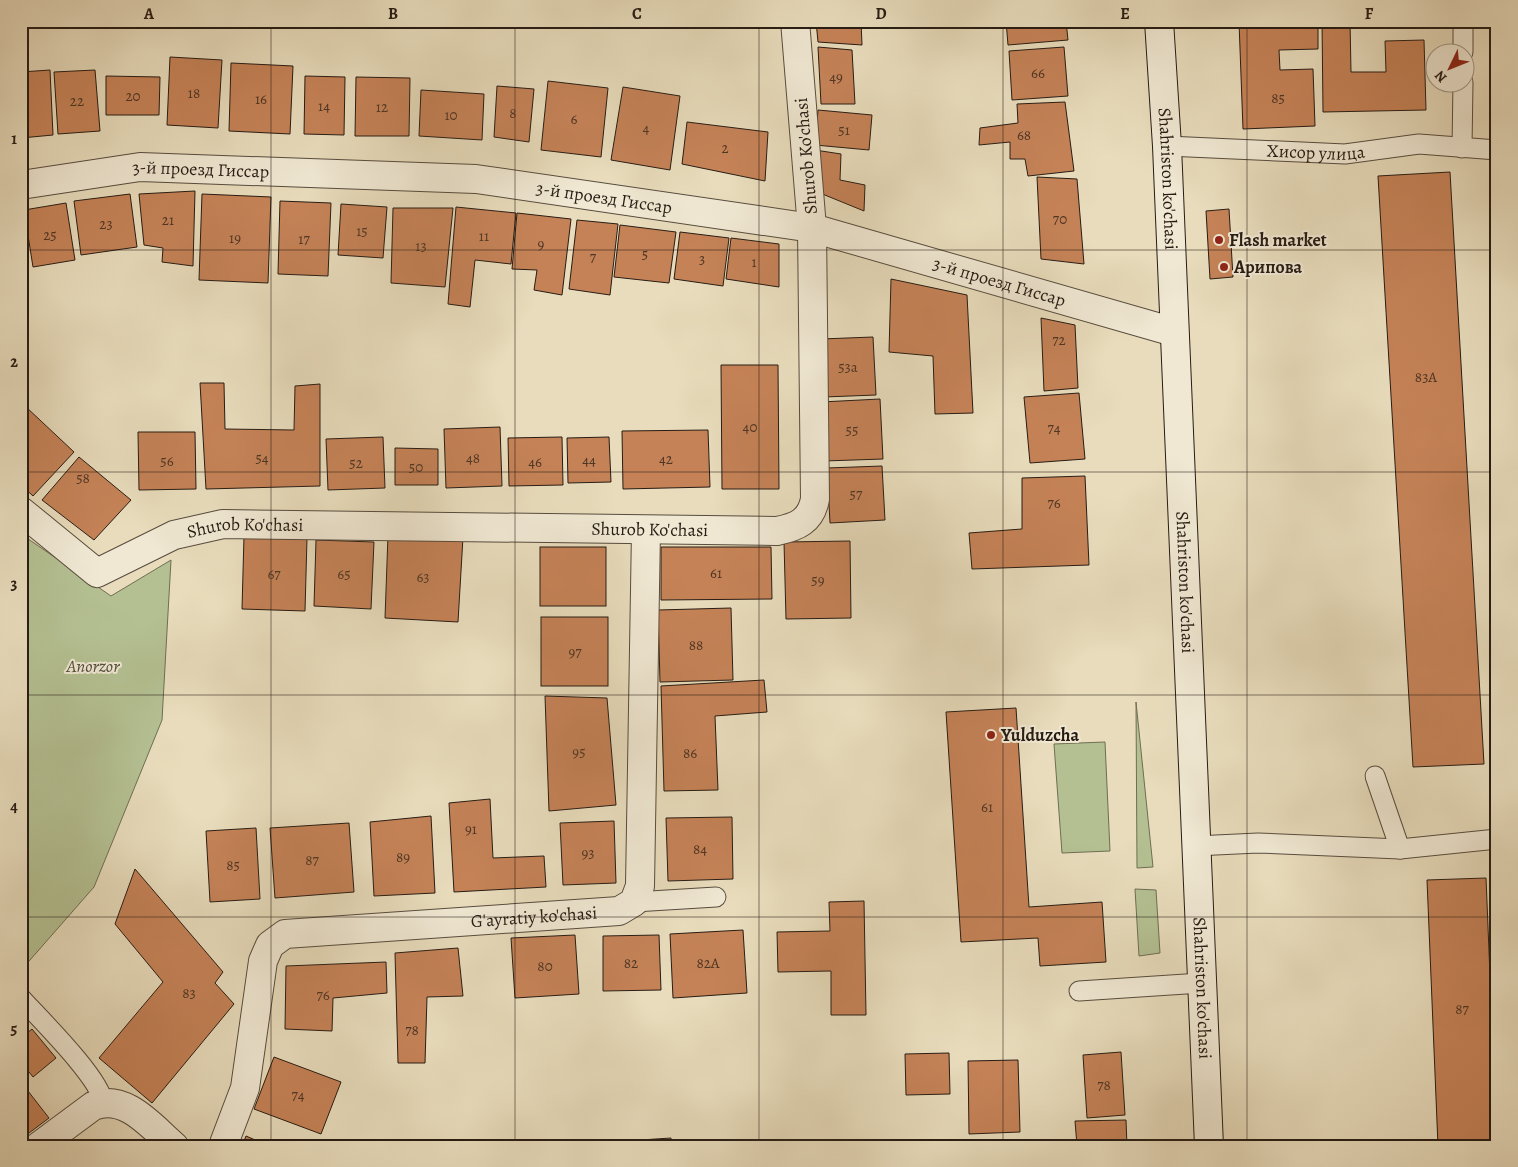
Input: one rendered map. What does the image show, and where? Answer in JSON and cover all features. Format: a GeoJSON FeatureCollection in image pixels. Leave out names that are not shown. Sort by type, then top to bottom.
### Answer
{"type":"FeatureCollection","features":[{"type":"Feature","properties":{"kind":"street","name":"Shurob Ko'chasi"},"geometry":{"type":"LineString","coordinates":[[21,511],[97,573],[174,536],[223,524],[777,531],[795,527],[806,520],[813,510],[815,490],[812,228],[795,21]]}},
{"type":"Feature","properties":{"kind":"street","name":"Shahriston ko'chasi"},"geometry":{"type":"LineString","coordinates":[[1159,21],[1167,146],[1208,1146]]}},
{"type":"Feature","properties":{"kind":"street","name":"3-й проезд Гиссар"},"geometry":{"type":"LineString","coordinates":[[21,184],[140,167],[476,179],[812,228],[1174,332]]}},
{"type":"Feature","properties":{"kind":"street"},"geometry":{"type":"LineString","coordinates":[[634,902],[640,886],[646,530]]}},
{"type":"Feature","properties":{"kind":"street","name":"G'ayratiy ko'chasi"},"geometry":{"type":"LineString","coordinates":[[223,1146],[245,1088],[263,961],[270,944],[285,934],[619,911],[634,902]]}},
{"type":"Feature","properties":{"kind":"street"},"geometry":{"type":"LineString","coordinates":[[39,1146],[93,1106],[103,1102],[120,1103],[135,1112],[174,1146]]}},
{"type":"Feature","properties":{"kind":"lane"},"geometry":{"type":"LineString","coordinates":[[1463,21],[1463,42]]}},
{"type":"Feature","properties":{"kind":"lane"},"geometry":{"type":"LineString","coordinates":[[1462,148],[1463,92]]}},
{"type":"Feature","properties":{"kind":"lane","name":"Хисор улица"},"geometry":{"type":"LineString","coordinates":[[1167,146],[1345,154],[1419,144],[1497,150]]}},
{"type":"Feature","properties":{"kind":"lane"},"geometry":{"type":"LineString","coordinates":[[1375,776],[1400,848]]}},
{"type":"Feature","properties":{"kind":"lane"},"geometry":{"type":"LineString","coordinates":[[1195,846],[1258,843],[1400,848],[1497,839]]}},
{"type":"Feature","properties":{"kind":"lane"},"geometry":{"type":"LineString","coordinates":[[634,902],[716,897]]}},
{"type":"Feature","properties":{"kind":"lane"},"geometry":{"type":"LineString","coordinates":[[1079,991],[1201,983]]}},
{"type":"Feature","properties":{"kind":"lane"},"geometry":{"type":"LineString","coordinates":[[21,998],[102,1092],[103,1102]]}},
{"type":"Feature","properties":{"kind":"green space","name":"Anorzor"},"geometry":{"type":"Polygon","coordinates":[[[21,534],[111,596],[171,560],[162,720],[94,887],[23,968],[21,534]]]}},
{"type":"Feature","properties":{"kind":"green space"},"geometry":{"type":"Polygon","coordinates":[[[1136,702],[1153,867],[1137,868],[1136,702]]]}},
{"type":"Feature","properties":{"kind":"green space"},"geometry":{"type":"Polygon","coordinates":[[[1105,742],[1110,851],[1062,853],[1054,744],[1105,742]]]}},
{"type":"Feature","properties":{"kind":"green space"},"geometry":{"type":"Polygon","coordinates":[[[1135,889],[1156,890],[1160,953],[1139,956],[1135,889]]]}},
{"type":"Feature","properties":{"kind":"building"},"geometry":{"type":"Polygon","coordinates":[[[816,21],[861,21],[862,45],[818,42],[816,21]]]}},
{"type":"Feature","properties":{"kind":"building"},"geometry":{"type":"Polygon","coordinates":[[[1006,21],[1066,21],[1068,40],[1008,45],[1006,21]]]}},
{"type":"Feature","properties":{"kind":"building"},"geometry":{"type":"Polygon","coordinates":[[[1318,21],[1318,49],[1279,50],[1280,70],[1313,69],[1315,126],[1243,129],[1239,22],[1318,21]]]}},
{"type":"Feature","properties":{"kind":"building"},"geometry":{"type":"Polygon","coordinates":[[[1322,21],[1350,21],[1351,72],[1386,72],[1385,41],[1424,40],[1426,110],[1323,112],[1322,21]]]}},
{"type":"Feature","properties":{"kind":"building"},"geometry":{"type":"Polygon","coordinates":[[[818,47],[852,50],[855,104],[821,104],[818,47]]]}},
{"type":"Feature","properties":{"kind":"building"},"geometry":{"type":"Polygon","coordinates":[[[1064,47],[1068,96],[1012,100],[1009,51],[1064,47]]]}},
{"type":"Feature","properties":{"kind":"building"},"geometry":{"type":"Polygon","coordinates":[[[170,57],[222,60],[218,128],[167,125],[170,57]]]}},
{"type":"Feature","properties":{"kind":"building"},"geometry":{"type":"Polygon","coordinates":[[[231,63],[293,66],[290,134],[229,131],[231,63]]]}},
{"type":"Feature","properties":{"kind":"building"},"geometry":{"type":"Polygon","coordinates":[[[50,70],[53,135],[21,138],[21,72],[50,70]]]}},
{"type":"Feature","properties":{"kind":"building"},"geometry":{"type":"Polygon","coordinates":[[[95,70],[100,131],[58,134],[54,72],[95,70]]]}},
{"type":"Feature","properties":{"kind":"building"},"geometry":{"type":"Polygon","coordinates":[[[106,76],[160,77],[159,115],[106,115],[106,76]]]}},
{"type":"Feature","properties":{"kind":"building"},"geometry":{"type":"Polygon","coordinates":[[[305,76],[345,77],[344,135],[304,134],[305,76]]]}},
{"type":"Feature","properties":{"kind":"building"},"geometry":{"type":"Polygon","coordinates":[[[356,77],[410,78],[409,136],[355,136],[356,77]]]}},
{"type":"Feature","properties":{"kind":"building"},"geometry":{"type":"Polygon","coordinates":[[[548,81],[608,88],[601,157],[541,150],[548,81]]]}},
{"type":"Feature","properties":{"kind":"building"},"geometry":{"type":"Polygon","coordinates":[[[497,86],[534,89],[529,142],[494,137],[497,86]]]}},
{"type":"Feature","properties":{"kind":"building"},"geometry":{"type":"Polygon","coordinates":[[[623,87],[680,96],[670,170],[611,160],[623,87]]]}},
{"type":"Feature","properties":{"kind":"building"},"geometry":{"type":"Polygon","coordinates":[[[421,90],[484,94],[482,140],[419,136],[421,90]]]}},
{"type":"Feature","properties":{"kind":"building"},"geometry":{"type":"Polygon","coordinates":[[[1065,102],[1074,171],[1028,176],[1025,159],[1010,159],[1010,142],[979,145],[980,128],[1018,123],[1017,104],[1065,102]]]}},
{"type":"Feature","properties":{"kind":"building"},"geometry":{"type":"Polygon","coordinates":[[[818,110],[872,115],[869,150],[815,145],[818,110]]]}},
{"type":"Feature","properties":{"kind":"building"},"geometry":{"type":"Polygon","coordinates":[[[687,122],[768,132],[765,181],[682,164],[687,122]]]}},
{"type":"Feature","properties":{"kind":"building"},"geometry":{"type":"Polygon","coordinates":[[[815,150],[841,154],[840,180],[865,185],[864,211],[815,191],[815,150]]]}},
{"type":"Feature","properties":{"kind":"building"},"geometry":{"type":"Polygon","coordinates":[[[1450,172],[1484,764],[1413,767],[1378,176],[1450,172]]]}},
{"type":"Feature","properties":{"kind":"building"},"geometry":{"type":"Polygon","coordinates":[[[1037,177],[1077,179],[1084,264],[1041,259],[1037,177]]]}},
{"type":"Feature","properties":{"kind":"building"},"geometry":{"type":"Polygon","coordinates":[[[195,191],[193,266],[162,262],[163,248],[144,245],[139,194],[195,191]]]}},
{"type":"Feature","properties":{"kind":"building"},"geometry":{"type":"Polygon","coordinates":[[[130,194],[137,247],[81,255],[74,201],[130,194]]]}},
{"type":"Feature","properties":{"kind":"building"},"geometry":{"type":"Polygon","coordinates":[[[202,194],[271,197],[268,283],[199,280],[202,194]]]}},
{"type":"Feature","properties":{"kind":"building"},"geometry":{"type":"Polygon","coordinates":[[[280,201],[331,203],[328,276],[278,274],[280,201]]]}},
{"type":"Feature","properties":{"kind":"building"},"geometry":{"type":"Polygon","coordinates":[[[66,203],[75,260],[33,267],[24,210],[66,203]]]}},
{"type":"Feature","properties":{"kind":"building"},"geometry":{"type":"Polygon","coordinates":[[[341,204],[387,207],[383,258],[338,255],[341,204]]]}},
{"type":"Feature","properties":{"kind":"building"},"geometry":{"type":"Polygon","coordinates":[[[456,207],[516,213],[511,264],[475,260],[470,307],[448,304],[456,207]]]}},
{"type":"Feature","properties":{"kind":"building"},"geometry":{"type":"Polygon","coordinates":[[[393,208],[453,208],[445,287],[391,283],[393,208]]]}},
{"type":"Feature","properties":{"kind":"building","name":"Flash market"},"geometry":{"type":"Polygon","coordinates":[[[1229,209],[1233,277],[1210,279],[1206,211],[1229,209]]]}},
{"type":"Feature","properties":{"kind":"building"},"geometry":{"type":"Polygon","coordinates":[[[517,213],[571,219],[562,295],[534,290],[537,270],[512,269],[517,213]]]}},
{"type":"Feature","properties":{"kind":"building"},"geometry":{"type":"Polygon","coordinates":[[[577,220],[618,224],[610,295],[569,289],[577,220]]]}},
{"type":"Feature","properties":{"kind":"building"},"geometry":{"type":"Polygon","coordinates":[[[620,225],[676,232],[669,283],[614,277],[620,225]]]}},
{"type":"Feature","properties":{"kind":"building"},"geometry":{"type":"Polygon","coordinates":[[[680,232],[729,238],[723,286],[674,279],[680,232]]]}},
{"type":"Feature","properties":{"kind":"building"},"geometry":{"type":"Polygon","coordinates":[[[731,238],[779,244],[779,287],[726,279],[731,238]]]}},
{"type":"Feature","properties":{"kind":"building"},"geometry":{"type":"Polygon","coordinates":[[[891,279],[967,295],[973,413],[935,414],[933,356],[889,352],[891,279]]]}},
{"type":"Feature","properties":{"kind":"building"},"geometry":{"type":"Polygon","coordinates":[[[21,293],[24,315],[21,316],[21,293]]]}},
{"type":"Feature","properties":{"kind":"building"},"geometry":{"type":"Polygon","coordinates":[[[1041,318],[1075,325],[1078,388],[1044,391],[1041,318]]]}},
{"type":"Feature","properties":{"kind":"building"},"geometry":{"type":"Polygon","coordinates":[[[873,337],[876,395],[824,397],[821,339],[873,337]]]}},
{"type":"Feature","properties":{"kind":"building"},"geometry":{"type":"Polygon","coordinates":[[[721,365],[778,365],[779,489],[722,489],[721,365]]]}},
{"type":"Feature","properties":{"kind":"building"},"geometry":{"type":"Polygon","coordinates":[[[200,383],[224,383],[225,429],[294,430],[295,386],[320,384],[320,486],[206,489],[200,383]]]}},
{"type":"Feature","properties":{"kind":"building"},"geometry":{"type":"Polygon","coordinates":[[[1079,393],[1085,459],[1030,463],[1024,397],[1079,393]]]}},
{"type":"Feature","properties":{"kind":"building"},"geometry":{"type":"Polygon","coordinates":[[[880,399],[883,459],[824,461],[821,402],[880,399]]]}},
{"type":"Feature","properties":{"kind":"building"},"geometry":{"type":"Polygon","coordinates":[[[25,406],[74,452],[33,496],[21,485],[21,411],[25,406]]]}},
{"type":"Feature","properties":{"kind":"building"},"geometry":{"type":"Polygon","coordinates":[[[500,427],[502,486],[446,488],[444,429],[500,427]]]}},
{"type":"Feature","properties":{"kind":"building"},"geometry":{"type":"Polygon","coordinates":[[[708,430],[710,487],[623,489],[622,431],[708,430]]]}},
{"type":"Feature","properties":{"kind":"building"},"geometry":{"type":"Polygon","coordinates":[[[138,432],[195,432],[196,489],[139,490],[138,432]]]}},
{"type":"Feature","properties":{"kind":"building"},"geometry":{"type":"Polygon","coordinates":[[[383,437],[385,488],[328,490],[326,439],[383,437]]]}},
{"type":"Feature","properties":{"kind":"building"},"geometry":{"type":"Polygon","coordinates":[[[562,437],[563,485],[509,486],[508,438],[562,437]]]}},
{"type":"Feature","properties":{"kind":"building"},"geometry":{"type":"Polygon","coordinates":[[[609,437],[611,482],[568,483],[567,438],[609,437]]]}},
{"type":"Feature","properties":{"kind":"building"},"geometry":{"type":"Polygon","coordinates":[[[395,448],[438,449],[438,485],[395,485],[395,448]]]}},
{"type":"Feature","properties":{"kind":"building"},"geometry":{"type":"Polygon","coordinates":[[[79,457],[131,500],[94,540],[42,500],[79,457]]]}},
{"type":"Feature","properties":{"kind":"building"},"geometry":{"type":"Polygon","coordinates":[[[882,466],[885,520],[830,523],[827,468],[882,466]]]}},
{"type":"Feature","properties":{"kind":"building"},"geometry":{"type":"Polygon","coordinates":[[[1085,476],[1089,565],[972,569],[969,533],[1022,529],[1022,478],[1085,476]]]}},
{"type":"Feature","properties":{"kind":"building"},"geometry":{"type":"Polygon","coordinates":[[[388,535],[463,537],[458,622],[385,618],[388,535]]]}},
{"type":"Feature","properties":{"kind":"building"},"geometry":{"type":"Polygon","coordinates":[[[244,536],[307,538],[305,611],[242,609],[244,536]]]}},
{"type":"Feature","properties":{"kind":"building"},"geometry":{"type":"Polygon","coordinates":[[[316,540],[374,542],[371,609],[314,606],[316,540]]]}},
{"type":"Feature","properties":{"kind":"building"},"geometry":{"type":"Polygon","coordinates":[[[850,541],[851,618],[786,619],[784,542],[850,541]]]}},
{"type":"Feature","properties":{"kind":"building"},"geometry":{"type":"Polygon","coordinates":[[[540,547],[606,547],[606,606],[540,606],[540,547]]]}},
{"type":"Feature","properties":{"kind":"building"},"geometry":{"type":"Polygon","coordinates":[[[661,547],[771,547],[772,599],[661,600],[661,547]]]}},
{"type":"Feature","properties":{"kind":"building"},"geometry":{"type":"Polygon","coordinates":[[[731,608],[733,680],[660,682],[658,610],[731,608]]]}},
{"type":"Feature","properties":{"kind":"building"},"geometry":{"type":"Polygon","coordinates":[[[541,617],[608,617],[608,686],[541,686],[541,617]]]}},
{"type":"Feature","properties":{"kind":"building"},"geometry":{"type":"Polygon","coordinates":[[[764,680],[767,712],[715,716],[718,790],[664,791],[661,686],[764,680]]]}},
{"type":"Feature","properties":{"kind":"building"},"geometry":{"type":"Polygon","coordinates":[[[545,696],[607,698],[616,805],[549,811],[545,696]]]}},
{"type":"Feature","properties":{"kind":"building"},"geometry":{"type":"Polygon","coordinates":[[[1016,708],[1029,907],[1102,902],[1106,962],[1040,966],[1038,938],[961,942],[946,712],[1016,708]]]}},
{"type":"Feature","properties":{"kind":"building"},"geometry":{"type":"Polygon","coordinates":[[[490,799],[493,858],[544,856],[546,887],[454,892],[449,803],[490,799]]]}},
{"type":"Feature","properties":{"kind":"building"},"geometry":{"type":"Polygon","coordinates":[[[431,816],[435,893],[374,896],[370,822],[431,816]]]}},
{"type":"Feature","properties":{"kind":"building"},"geometry":{"type":"Polygon","coordinates":[[[732,817],[733,879],[668,881],[666,818],[732,817]]]}},
{"type":"Feature","properties":{"kind":"building"},"geometry":{"type":"Polygon","coordinates":[[[614,821],[616,883],[563,885],[560,823],[614,821]]]}},
{"type":"Feature","properties":{"kind":"building"},"geometry":{"type":"Polygon","coordinates":[[[349,823],[354,892],[275,898],[270,828],[349,823]]]}},
{"type":"Feature","properties":{"kind":"building"},"geometry":{"type":"Polygon","coordinates":[[[256,828],[260,899],[210,902],[206,831],[256,828]]]}},
{"type":"Feature","properties":{"kind":"building"},"geometry":{"type":"Polygon","coordinates":[[[135,869],[223,972],[215,983],[234,1004],[152,1103],[99,1058],[163,982],[115,924],[135,869]]]}},
{"type":"Feature","properties":{"kind":"building"},"geometry":{"type":"Polygon","coordinates":[[[1486,878],[1497,1146],[1438,1146],[1427,880],[1486,878]]]}},
{"type":"Feature","properties":{"kind":"building"},"geometry":{"type":"Polygon","coordinates":[[[864,901],[866,1015],[831,1015],[831,971],[778,972],[777,932],[830,931],[829,902],[864,901]]]}},
{"type":"Feature","properties":{"kind":"building"},"geometry":{"type":"Polygon","coordinates":[[[743,930],[747,993],[673,998],[670,934],[743,930]]]}},
{"type":"Feature","properties":{"kind":"building"},"geometry":{"type":"Polygon","coordinates":[[[575,935],[579,994],[515,998],[511,938],[575,935]]]}},
{"type":"Feature","properties":{"kind":"building"},"geometry":{"type":"Polygon","coordinates":[[[659,935],[661,990],[603,991],[603,936],[659,935]]]}},
{"type":"Feature","properties":{"kind":"building"},"geometry":{"type":"Polygon","coordinates":[[[458,948],[463,996],[427,997],[425,1063],[398,1063],[395,953],[458,948]]]}},
{"type":"Feature","properties":{"kind":"building"},"geometry":{"type":"Polygon","coordinates":[[[386,962],[387,993],[333,998],[332,1031],[285,1029],[286,966],[386,962]]]}},
{"type":"Feature","properties":{"kind":"building"},"geometry":{"type":"Polygon","coordinates":[[[32,1029],[56,1058],[33,1077],[21,1062],[21,1038],[32,1029]]]}},
{"type":"Feature","properties":{"kind":"building"},"geometry":{"type":"Polygon","coordinates":[[[1121,1052],[1125,1115],[1087,1118],[1083,1055],[1121,1052]]]}},
{"type":"Feature","properties":{"kind":"building"},"geometry":{"type":"Polygon","coordinates":[[[949,1053],[950,1094],[906,1095],[905,1054],[949,1053]]]}},
{"type":"Feature","properties":{"kind":"building"},"geometry":{"type":"Polygon","coordinates":[[[274,1057],[341,1082],[321,1134],[254,1109],[274,1057]]]}},
{"type":"Feature","properties":{"kind":"building"},"geometry":{"type":"Polygon","coordinates":[[[1018,1060],[1020,1132],[969,1134],[968,1061],[1018,1060]]]}},
{"type":"Feature","properties":{"kind":"building"},"geometry":{"type":"Polygon","coordinates":[[[21,1082],[49,1118],[21,1139],[21,1082]]]}},
{"type":"Feature","properties":{"kind":"building"},"geometry":{"type":"Polygon","coordinates":[[[1126,1120],[1127,1146],[1077,1146],[1075,1121],[1126,1120]]]}},
{"type":"Feature","properties":{"kind":"building"},"geometry":{"type":"Polygon","coordinates":[[[246,1136],[269,1146],[242,1146],[246,1136]]]}},
{"type":"Feature","properties":{"kind":"building"},"geometry":{"type":"Polygon","coordinates":[[[671,1138],[671,1146],[626,1146],[625,1141],[671,1138]]]}},
{"type":"Feature","properties":{"kind":"building"},"geometry":{"type":"Polygon","coordinates":[[[771,1142],[772,1146],[739,1146],[739,1144],[771,1142]]]}},
{"type":"Feature","properties":{"kind":"place","name":"Flash market"},"geometry":{"type":"Point","coordinates":[1219,240]}},
{"type":"Feature","properties":{"kind":"place","name":"Арипова"},"geometry":{"type":"Point","coordinates":[1224,267]}},
{"type":"Feature","properties":{"kind":"place","name":"Yulduzcha"},"geometry":{"type":"Point","coordinates":[991,735]}}]}
